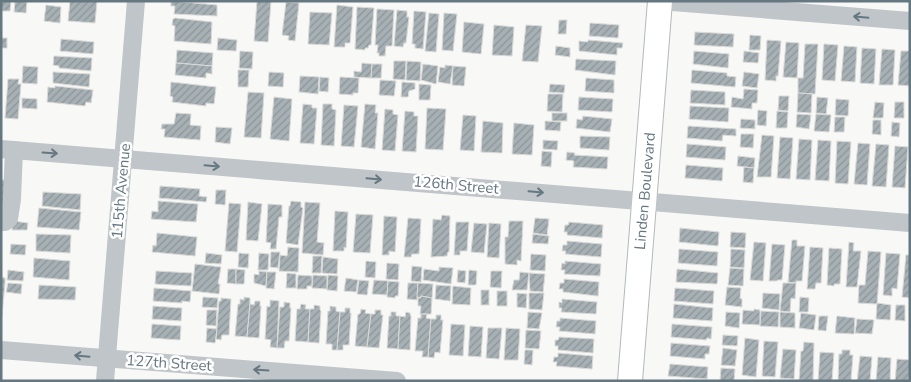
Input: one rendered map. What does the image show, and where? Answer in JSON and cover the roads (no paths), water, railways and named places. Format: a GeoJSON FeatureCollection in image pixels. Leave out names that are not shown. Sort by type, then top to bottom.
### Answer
{"type":"FeatureCollection","features":[{"type":"Feature","properties":{"kind":"main road","name":"Linden Boulevard"},"geometry":{"type":"LineString","coordinates":[[630,381],[660,1]]}},
{"type":"Feature","properties":{"kind":"street","name":"115th Avenue"},"geometry":{"type":"LineString","coordinates":[[105,381],[136,1]]}},
{"type":"Feature","properties":{"kind":"street"},"geometry":{"type":"LineString","coordinates":[[660,1],[910,21]]}},
{"type":"Feature","properties":{"kind":"street","name":"126th Street"},"geometry":{"type":"LineString","coordinates":[[8,150],[910,222]]}},
{"type":"Feature","properties":{"kind":"street"},"geometry":{"type":"LineString","coordinates":[[1,222],[10,219],[12,198],[8,150]]}},
{"type":"Feature","properties":{"kind":"street","name":"127th Street"},"geometry":{"type":"LineString","coordinates":[[1,350],[397,381]]}}]}
